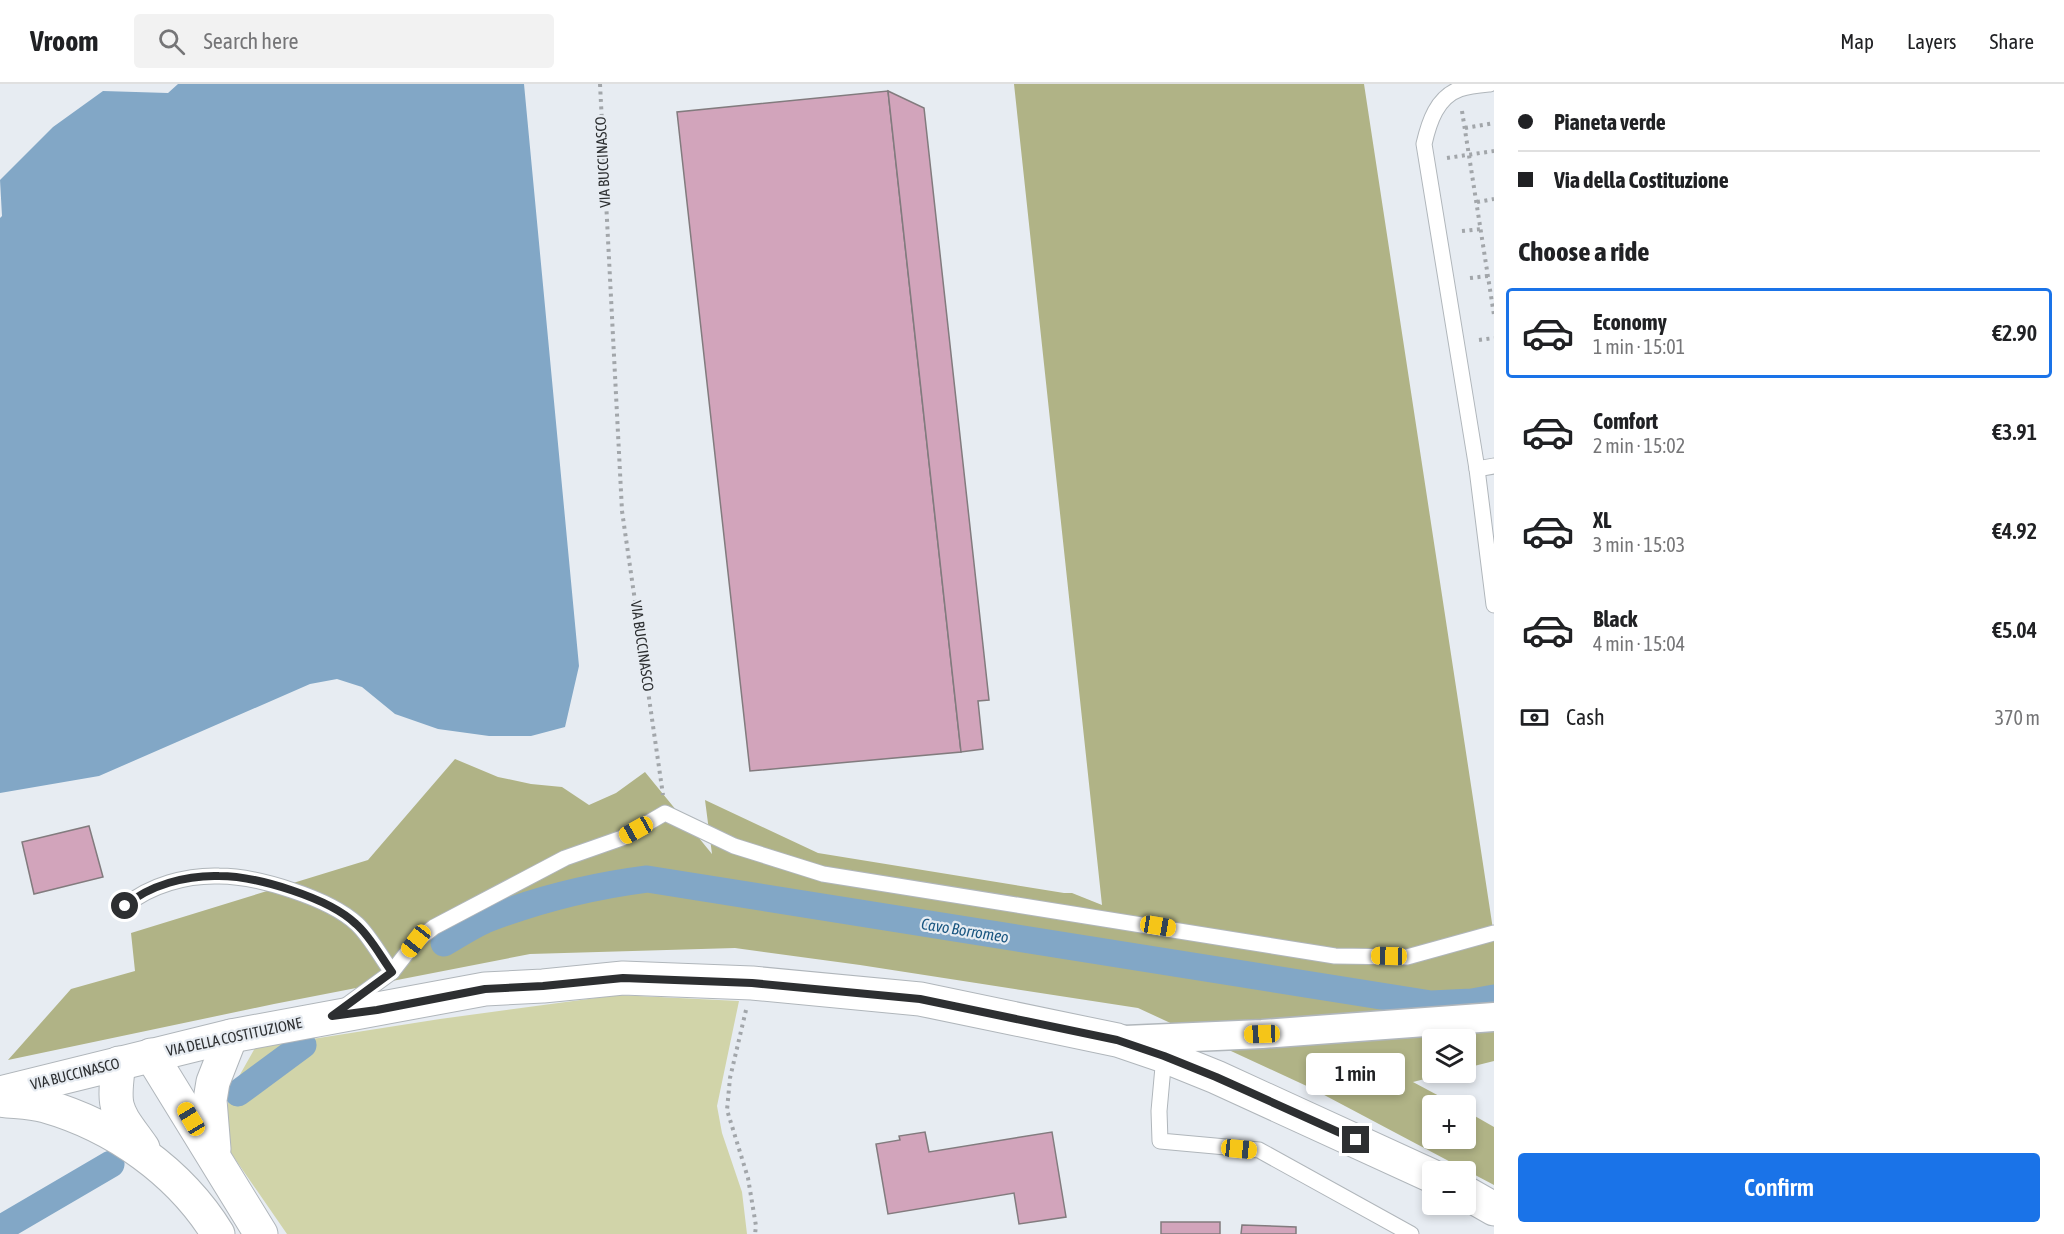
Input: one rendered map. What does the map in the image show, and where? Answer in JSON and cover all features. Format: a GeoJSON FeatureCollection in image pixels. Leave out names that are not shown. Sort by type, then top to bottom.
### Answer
{"type":"FeatureCollection","features":[{"type":"Feature","properties":{"kind":"main road","name":"VIA DELLA COSTITUZIONE"},"geometry":{"type":"LineString","coordinates":[[151,1054],[332,1016],[377,1010],[485,989],[623,978],[752,983],[920,999],[1117,1040],[1216,1077],[1422,1171]]}},
{"type":"Feature","properties":{"kind":"main road"},"geometry":{"type":"LineString","coordinates":[[216,1160],[210,1100],[213,1082],[231,1036]]}},
{"type":"Feature","properties":{"kind":"main road"},"geometry":{"type":"LineString","coordinates":[[151,1054],[261,1234]]}},
{"type":"Feature","properties":{"kind":"main road","name":"VIA BUCCINASCO"},"geometry":{"type":"LineString","coordinates":[[0,1093],[151,1054]]}},
{"type":"Feature","properties":{"kind":"main road"},"geometry":{"type":"LineString","coordinates":[[119,1063],[114,1094],[119,1114],[152,1160],[199,1204],[218,1234]]}},
{"type":"Feature","properties":{"kind":"main road"},"geometry":{"type":"LineString","coordinates":[[0,1100],[43,1105],[86,1120],[152,1160]]}},
{"type":"Feature","properties":{"kind":"main road"},"geometry":{"type":"LineString","coordinates":[[1476,1199],[1494,1209]]}},
{"type":"Feature","properties":{"kind":"street"},"geometry":{"type":"LineString","coordinates":[[1117,1040],[1262,1034],[1494,1017]]}},
{"type":"Feature","properties":{"kind":"lane"},"geometry":{"type":"LineString","coordinates":[[1490,84],[1459,90],[1438,107],[1430,122],[1424,144],[1490,543],[1494,605]]}},
{"type":"Feature","properties":{"kind":"lane"},"geometry":{"type":"LineString","coordinates":[[1477,469],[1494,466]]}},
{"type":"Feature","properties":{"kind":"lane"},"geometry":{"type":"LineString","coordinates":[[332,1016],[392,972],[416,941],[434,927],[567,857],[622,838],[665,813],[734,846],[823,874],[1335,956],[1407,957],[1494,933]]}},
{"type":"Feature","properties":{"kind":"lane"},"geometry":{"type":"LineString","coordinates":[[125,906],[138,896],[180,881],[219,876],[250,880],[326,903],[357,924],[392,972]]}},
{"type":"Feature","properties":{"kind":"lane"},"geometry":{"type":"LineString","coordinates":[[1164,1056],[1154,1111],[1160,1141],[1259,1150],[1411,1234]]}},
{"type":"Feature","properties":{"kind":"path","name":"VIA BUCCINASCO"},"geometry":{"type":"LineString","coordinates":[[600,84],[622,511],[665,813]]}},
{"type":"Feature","properties":{"kind":"path"},"geometry":{"type":"LineString","coordinates":[[1459,90],[1494,315]]}},
{"type":"Feature","properties":{"kind":"path"},"geometry":{"type":"LineString","coordinates":[[1465,128],[1494,123]]}},
{"type":"Feature","properties":{"kind":"path"},"geometry":{"type":"LineString","coordinates":[[1427,161],[1494,151]]}},
{"type":"Feature","properties":{"kind":"path"},"geometry":{"type":"LineString","coordinates":[[1477,202],[1494,199]]}},
{"type":"Feature","properties":{"kind":"path"},"geometry":{"type":"LineString","coordinates":[[1462,231],[1480,229]]}},
{"type":"Feature","properties":{"kind":"path"},"geometry":{"type":"LineString","coordinates":[[1470,278],[1488,276]]}},
{"type":"Feature","properties":{"kind":"path"},"geometry":{"type":"LineString","coordinates":[[1479,340],[1494,338]]}},
{"type":"Feature","properties":{"kind":"path"},"geometry":{"type":"LineString","coordinates":[[752,983],[730,1078],[727,1110],[748,1178],[756,1226],[755,1234]]}},
{"type":"Feature","properties":{"kind":"green space"},"geometry":{"type":"Polygon","coordinates":[[[1014,84],[1364,84],[1494,936],[1494,1061],[1476,1066],[1476,1029],[1422,1029],[1422,1080],[1413,1082],[1437,1095],[1422,1095],[1422,1147],[1311,1088],[1138,1008],[735,948],[530,954],[274,1004],[8,1060],[71,989],[135,971],[131,933],[368,860],[455,759],[498,777],[531,784],[562,787],[589,805],[616,793],[645,772],[712,854],[705,800],[818,853],[1072,893],[1102,905],[1014,84]]]}},
{"type":"Feature","properties":{"kind":"green space"},"geometry":{"type":"Polygon","coordinates":[[[618,995],[739,1001],[717,1106],[722,1133],[742,1192],[747,1234],[287,1234],[224,1143],[229,1094],[255,1048],[440,1019],[618,995]]]}},
{"type":"Feature","properties":{"kind":"green space"},"geometry":{"type":"Polygon","coordinates":[[[1476,1117],[1494,1127],[1494,1185],[1476,1175],[1476,1161],[1449,1161],[1426,1149],[1476,1149],[1476,1117]]]}},
{"type":"Feature","properties":{"kind":"water"},"geometry":{"type":"Polygon","coordinates":[[[178,84],[524,84],[579,666],[565,727],[531,736],[489,736],[438,729],[395,714],[362,687],[337,679],[310,684],[99,776],[0,793],[0,218],[2,216],[0,180],[53,127],[103,91],[168,93],[178,84]]]}},
{"type":"Feature","properties":{"kind":"building"},"geometry":{"type":"Polygon","coordinates":[[[888,91],[961,752],[750,771],[677,112],[888,91]]]}},
{"type":"Feature","properties":{"kind":"building"},"geometry":{"type":"Polygon","coordinates":[[[888,91],[924,108],[989,700],[978,701],[983,749],[961,752],[888,91]]]}},
{"type":"Feature","properties":{"kind":"building"},"geometry":{"type":"Polygon","coordinates":[[[89,826],[103,877],[34,894],[22,842],[89,826]]]}},
{"type":"Feature","properties":{"kind":"building"},"geometry":{"type":"Polygon","coordinates":[[[925,1132],[929,1152],[1052,1132],[1066,1217],[1019,1224],[1014,1193],[888,1214],[876,1144],[900,1140],[899,1136],[925,1132]]]}},
{"type":"Feature","properties":{"kind":"building"},"geometry":{"type":"Polygon","coordinates":[[[1161,1222],[1220,1222],[1220,1234],[1161,1234],[1161,1222]]]}},
{"type":"Feature","properties":{"kind":"building"},"geometry":{"type":"Polygon","coordinates":[[[1242,1225],[1296,1227],[1296,1234],[1241,1234],[1242,1225]]]}},
{"type":"Feature","properties":{"kind":"waterway","name":"Cavo Borromeo"},"geometry":{"type":"LineString","coordinates":[[444,943],[480,922],[524,906],[585,890],[647,879],[1431,1004],[1472,1002],[1494,998]]}},
{"type":"Feature","properties":{"kind":"waterway","name":"Cavo Borromeo"},"geometry":{"type":"LineString","coordinates":[[238,1093],[303,1045]]}},
{"type":"Feature","properties":{"kind":"waterway","name":"Cavo Borromeo"},"geometry":{"type":"LineString","coordinates":[[0,1229],[111,1164]]}},
{"type":"Feature","properties":{"kind":"route"},"geometry":{"type":"LineString","coordinates":[[125,906],[138,896],[163,885],[219,876],[250,880],[326,903],[357,924],[392,972],[332,1016],[377,1010],[485,989],[623,978],[752,983],[920,999],[1117,1040],[1216,1077],[1356,1140]]}}]}
